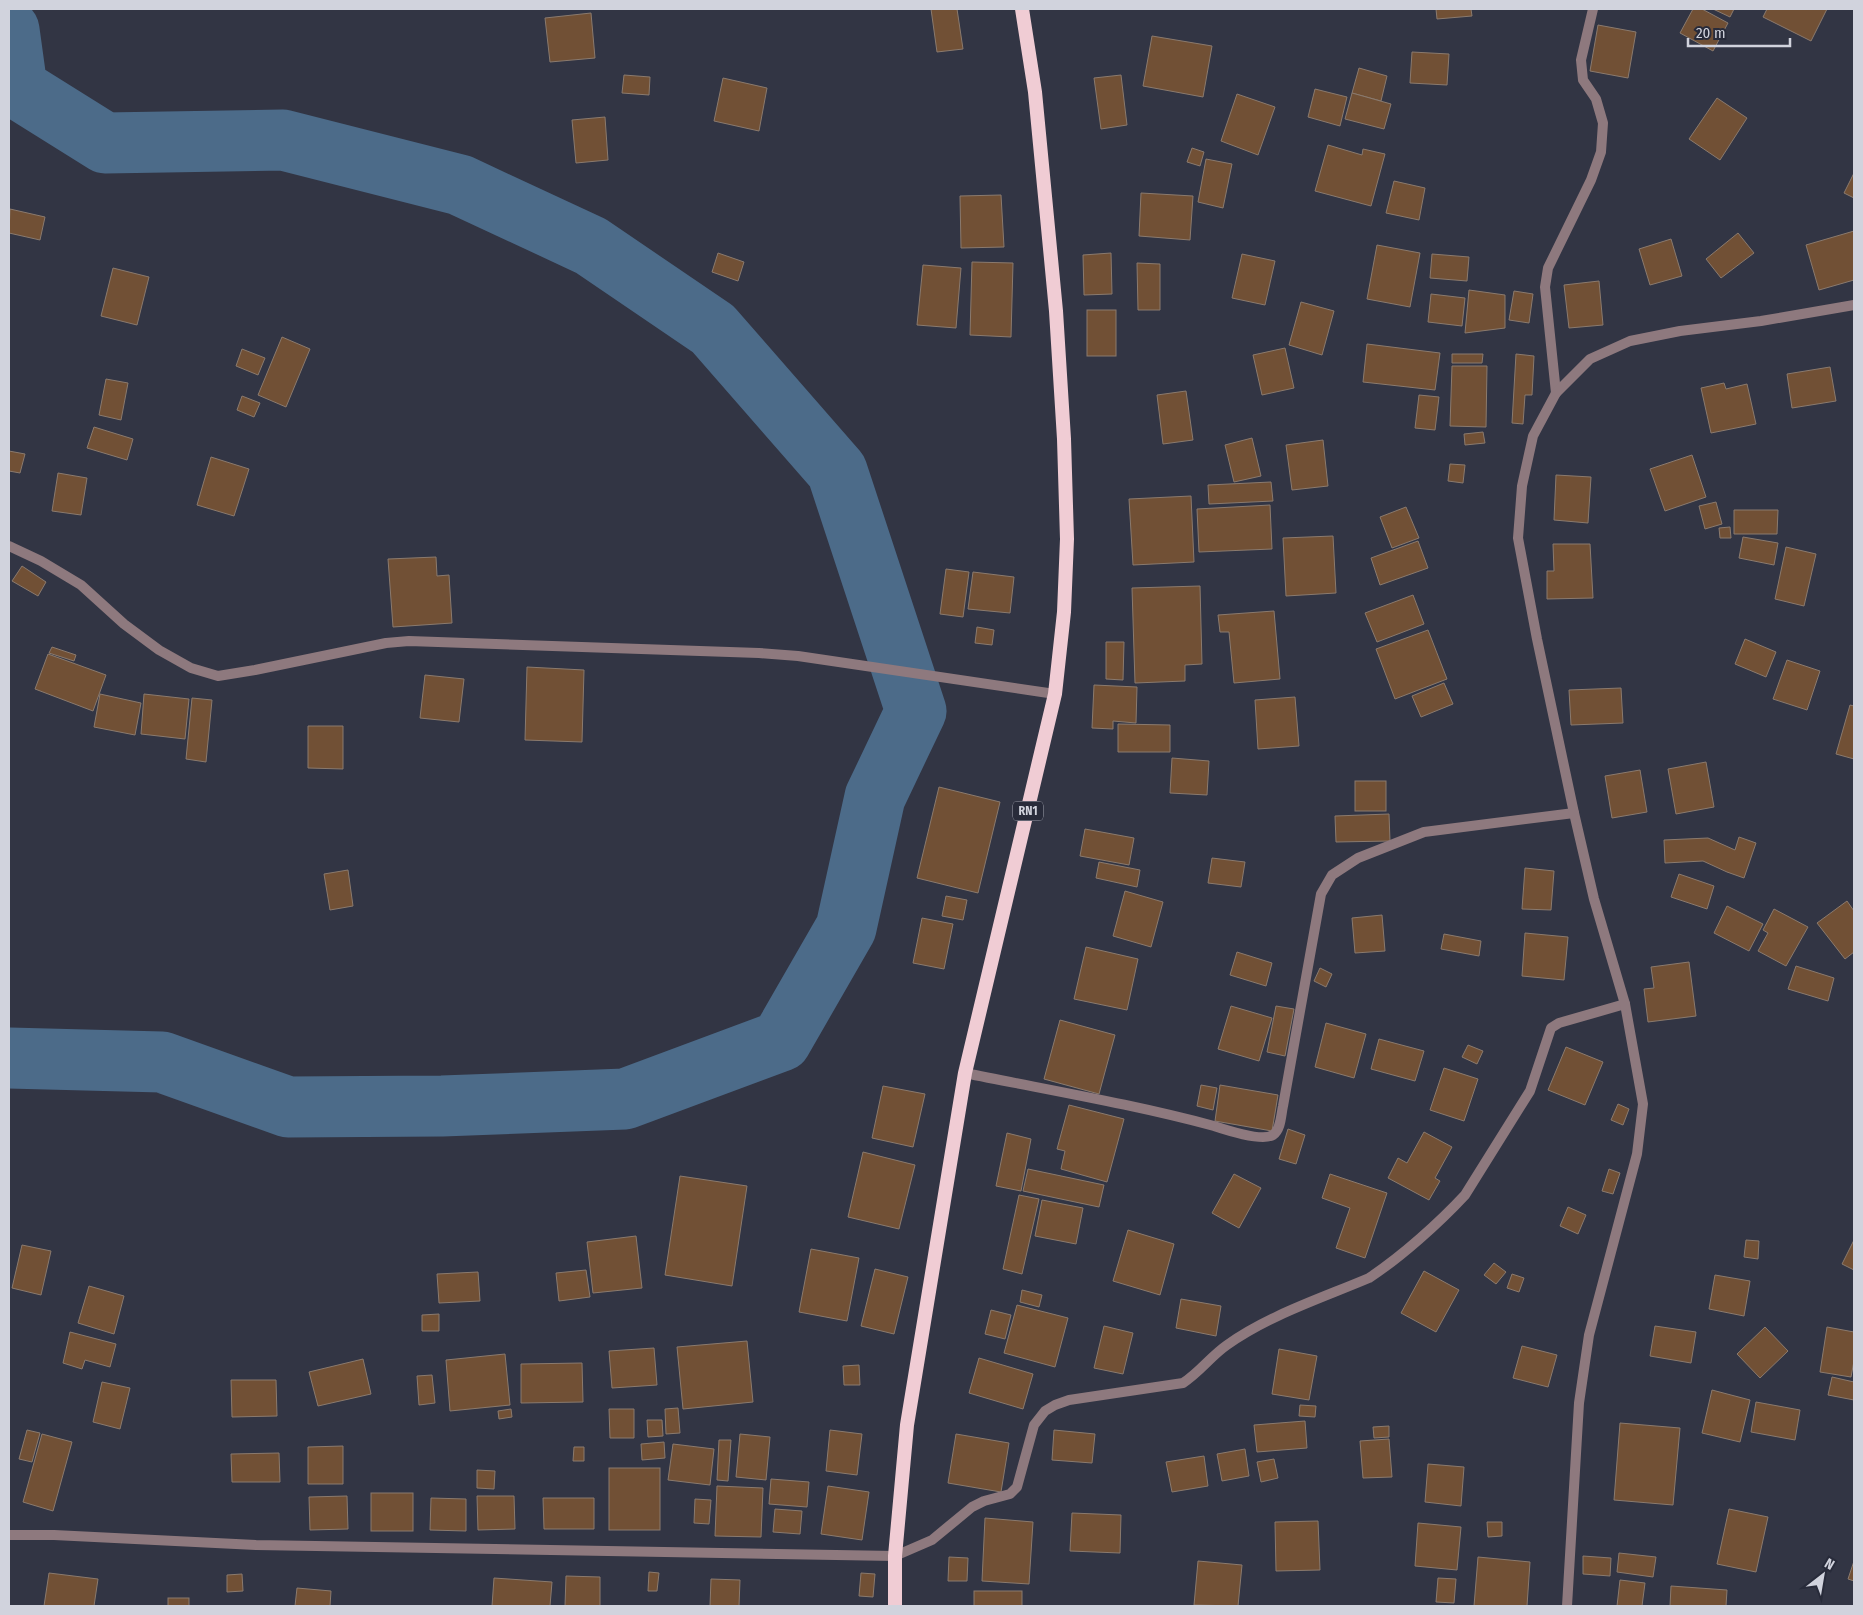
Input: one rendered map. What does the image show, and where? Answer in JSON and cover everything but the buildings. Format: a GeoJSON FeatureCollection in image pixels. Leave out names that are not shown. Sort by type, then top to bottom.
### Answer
{"type":"FeatureCollection","features":[{"type":"Feature","properties":{"kind":"highway","name":"RN1"},"geometry":{"type":"LineString","coordinates":[[895,1606],[895,1556],[907,1425],[964,1073],[1056,694],[1064,612],[1067,539],[1064,440],[1056,311],[1036,92],[1022,9]]}},
{"type":"Feature","properties":{"kind":"street"},"geometry":{"type":"LineString","coordinates":[[1556,393],[1545,287],[1548,268],[1591,180],[1601,152],[1603,123],[1596,99],[1583,80],[1581,60],[1593,9]]}},
{"type":"Feature","properties":{"kind":"street"},"geometry":{"type":"LineString","coordinates":[[1567,1606],[1579,1403],[1589,1335],[1637,1154],[1642,1104],[1625,1004],[1594,899],[1574,813],[1537,639],[1518,538],[1522,486],[1533,436],[1556,393],[1590,359],[1630,341],[1680,331],[1761,321],[1854,305]]}},
{"type":"Feature","properties":{"kind":"street"},"geometry":{"type":"LineString","coordinates":[[9,546],[41,561],[81,586],[124,624],[159,650],[190,668],[218,676],[386,643],[409,642],[759,653],[798,656],[1056,694]]}},
{"type":"Feature","properties":{"kind":"street"},"geometry":{"type":"LineString","coordinates":[[964,1073],[1179,1117],[1246,1135],[1264,1137],[1273,1135],[1278,1129],[1321,894],[1332,876],[1358,858],[1424,832],[1489,822],[1574,813]]}},
{"type":"Feature","properties":{"kind":"street"},"geometry":{"type":"LineString","coordinates":[[9,1535],[54,1535],[256,1545],[895,1556],[932,1540],[972,1507],[984,1501],[1010,1494],[1018,1487],[1034,1426],[1045,1411],[1055,1405],[1069,1400],[1183,1383],[1227,1344],[1264,1323],[1369,1278],[1383,1269],[1451,1210],[1465,1195],[1530,1091],[1551,1028],[1559,1023],[1625,1004]]}},
{"type":"Feature","properties":{"kind":"waterway"},"geometry":{"type":"LineString","coordinates":[[9,30],[17,88],[105,143],[283,140],[460,185],[591,246],[713,329],[837,471],[916,711],[875,797],[846,928],[781,1041],[625,1099],[442,1106],[288,1107],[162,1062],[9,1058]]}}]}
